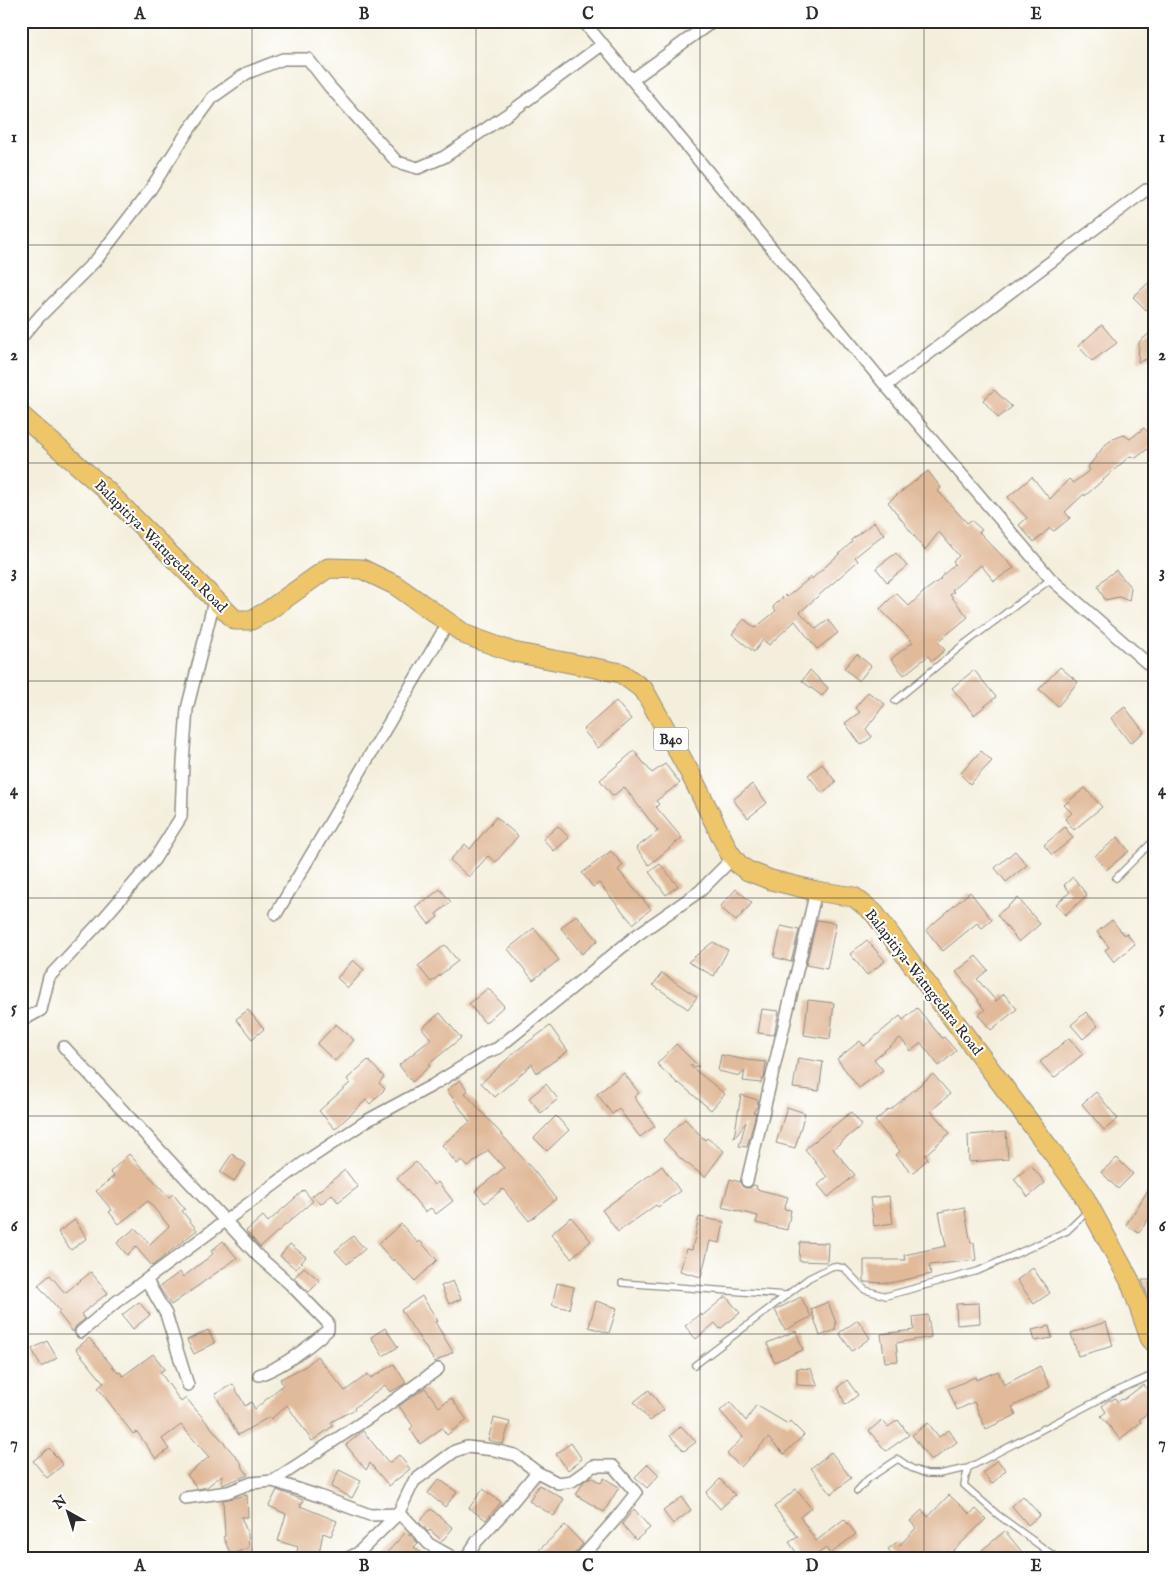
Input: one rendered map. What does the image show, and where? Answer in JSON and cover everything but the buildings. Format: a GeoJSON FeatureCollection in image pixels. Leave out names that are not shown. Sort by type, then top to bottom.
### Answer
{"type":"FeatureCollection","features":[{"type":"Feature","properties":{"kind":"main road","name":"Balapitiya-Watugedara Road"},"geometry":{"type":"LineString","coordinates":[[21,415],[106,490],[214,601],[235,620],[251,620],[266,612],[328,568],[362,569],[395,585],[466,635],[513,652],[621,673],[644,690],[686,767],[732,859],[748,871],[771,880],[854,897],[874,913],[1081,1191],[1130,1281],[1150,1338],[1155,1344]]}},
{"type":"Feature","properties":{"kind":"street"},"geometry":{"type":"LineString","coordinates":[[583,21],[886,386],[1051,579],[1155,670]]}},
{"type":"Feature","properties":{"kind":"street"},"geometry":{"type":"LineString","coordinates":[[632,80],[714,21]]}},
{"type":"Feature","properties":{"kind":"street"},"geometry":{"type":"LineString","coordinates":[[21,338],[96,259],[148,193],[213,97],[247,73],[283,59],[308,59],[329,86],[397,162],[418,168],[444,157],[515,109],[603,44]]}},
{"type":"Feature","properties":{"kind":"street"},"geometry":{"type":"LineString","coordinates":[[886,386],[1146,190]]}},
{"type":"Feature","properties":{"kind":"street"},"geometry":{"type":"LineString","coordinates":[[21,1021],[41,1010],[49,976],[103,920],[154,860],[181,817],[187,709],[214,601]]}},
{"type":"Feature","properties":{"kind":"street"},"geometry":{"type":"LineString","coordinates":[[276,914],[448,623]]}},
{"type":"Feature","properties":{"kind":"street"},"geometry":{"type":"LineString","coordinates":[[81,1332],[116,1302],[147,1281],[306,1161],[368,1120],[433,1085],[483,1054],[498,1048],[637,935],[700,891],[732,859]]}},
{"type":"Feature","properties":{"kind":"street"},"geometry":{"type":"LineString","coordinates":[[747,1181],[816,890]]}},
{"type":"Feature","properties":{"kind":"street"},"geometry":{"type":"LineString","coordinates":[[64,1047],[258,1256],[290,1284],[328,1323],[328,1330],[304,1350],[275,1369],[259,1375]]}},
{"type":"Feature","properties":{"kind":"street"},"geometry":{"type":"LineString","coordinates":[[147,1281],[166,1314],[188,1385]]}},
{"type":"Feature","properties":{"kind":"street"},"geometry":{"type":"LineString","coordinates":[[273,1482],[438,1369]]}},
{"type":"Feature","properties":{"kind":"street"},"geometry":{"type":"LineString","coordinates":[[348,1558],[358,1553],[398,1514],[414,1481],[455,1451],[467,1447],[515,1455],[537,1472],[558,1483],[572,1480],[594,1466],[613,1466],[636,1492],[614,1521],[581,1558]]}},
{"type":"Feature","properties":{"kind":"street"},"geometry":{"type":"LineString","coordinates":[[466,1558],[478,1541],[537,1472]]}},
{"type":"Feature","properties":{"kind":"street"},"geometry":{"type":"LineString","coordinates":[[185,1498],[228,1492],[251,1483],[273,1482],[320,1496],[370,1515],[398,1514],[407,1520],[429,1544],[454,1558]]}},
{"type":"Feature","properties":{"kind":"lane"},"geometry":{"type":"LineString","coordinates":[[895,701],[958,648],[1051,579]]}},
{"type":"Feature","properties":{"kind":"lane"},"geometry":{"type":"LineString","coordinates":[[1116,878],[1155,839]]}},
{"type":"Feature","properties":{"kind":"lane"},"geometry":{"type":"LineString","coordinates":[[695,1365],[785,1295],[809,1278],[833,1266],[844,1268],[865,1290],[886,1296],[978,1271],[1067,1231],[1091,1208]]}},
{"type":"Feature","properties":{"kind":"lane"},"geometry":{"type":"LineString","coordinates":[[622,1283],[785,1295]]}},
{"type":"Feature","properties":{"kind":"lane"},"geometry":{"type":"LineString","coordinates":[[857,1490],[868,1479],[898,1459],[911,1468],[927,1474],[940,1474],[968,1468],[1112,1392],[1155,1374]]}},
{"type":"Feature","properties":{"kind":"lane"},"geometry":{"type":"LineString","coordinates":[[968,1468],[964,1485],[998,1515],[1057,1558]]}}]}
